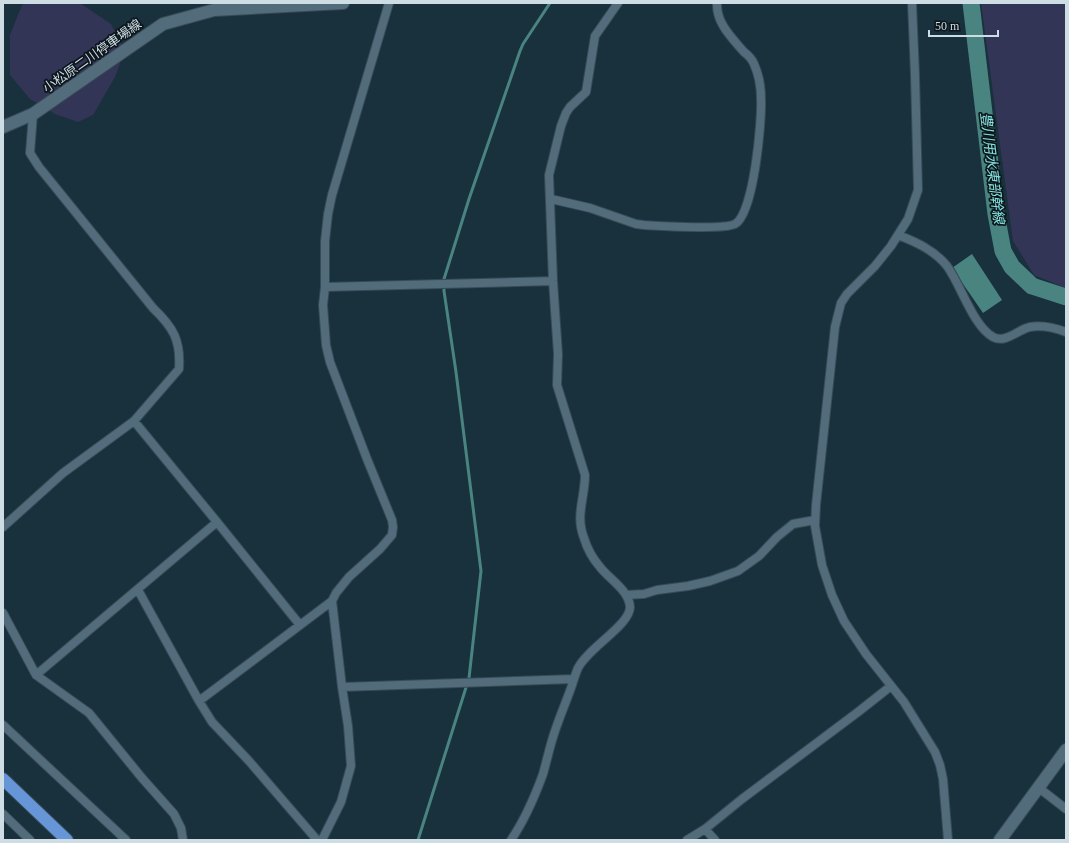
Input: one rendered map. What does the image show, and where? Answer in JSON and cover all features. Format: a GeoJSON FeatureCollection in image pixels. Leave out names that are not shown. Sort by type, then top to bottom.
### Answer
{"type":"FeatureCollection","features":[{"type":"Feature","properties":{"kind":"highway"},"geometry":{"type":"LineString","coordinates":[[3,779],[67,840]]}},
{"type":"Feature","properties":{"kind":"main road","name":"小松原二川停車場線"},"geometry":{"type":"LineString","coordinates":[[3,127],[33,114],[163,24],[214,10],[288,4],[343,3]]}},
{"type":"Feature","properties":{"kind":"main road"},"geometry":{"type":"LineString","coordinates":[[1000,840],[1040,788],[1066,750]]}},
{"type":"Feature","properties":{"kind":"street"},"geometry":{"type":"LineString","coordinates":[[199,701],[332,601],[336,592],[349,577],[380,550],[392,535],[392,520],[330,362],[326,345],[323,305],[325,241],[332,195],[389,3]]}},
{"type":"Feature","properties":{"kind":"street"},"geometry":{"type":"LineString","coordinates":[[511,840],[519,827],[542,775],[555,730],[578,667],[594,648],[628,617],[630,607],[626,595],[599,566],[590,553],[583,537],[580,524],[584,475],[557,385],[558,354],[553,281],[549,175],[566,112],[586,92],[595,36],[618,3]]}},
{"type":"Feature","properties":{"kind":"street"},"geometry":{"type":"LineString","coordinates":[[550,199],[590,208],[636,224],[644,225],[729,226],[737,222],[742,216],[750,193],[757,163],[761,100],[759,76],[753,61],[728,33],[721,21],[717,3]]}},
{"type":"Feature","properties":{"kind":"street"},"geometry":{"type":"LineString","coordinates":[[912,3],[919,181],[918,190],[908,219],[898,235],[875,266],[847,294],[841,303],[835,327],[818,479],[815,520],[818,547],[832,595],[844,621],[866,654],[904,702],[935,752],[943,779],[948,840]]}},
{"type":"Feature","properties":{"kind":"street"},"geometry":{"type":"LineString","coordinates":[[3,527],[63,473],[134,421],[179,369],[178,344],[164,318],[153,308],[39,167],[30,153],[33,114]]}},
{"type":"Feature","properties":{"kind":"street"},"geometry":{"type":"LineString","coordinates":[[898,235],[922,245],[946,265],[979,322],[992,337],[997,339],[1004,338],[1029,327],[1042,327],[1066,332]]}},
{"type":"Feature","properties":{"kind":"street"},"geometry":{"type":"LineString","coordinates":[[324,287],[553,281]]}},
{"type":"Feature","properties":{"kind":"street"},"geometry":{"type":"LineString","coordinates":[[134,421],[300,625]]}},
{"type":"Feature","properties":{"kind":"street"},"geometry":{"type":"LineString","coordinates":[[626,595],[644,594],[657,590],[688,586],[710,581],[738,571],[759,556],[777,537],[794,524],[815,520]]}},
{"type":"Feature","properties":{"kind":"street"},"geometry":{"type":"LineString","coordinates":[[36,676],[217,522]]}},
{"type":"Feature","properties":{"kind":"street"},"geometry":{"type":"LineString","coordinates":[[138,590],[212,722],[249,761],[317,840]]}},
{"type":"Feature","properties":{"kind":"street"},"geometry":{"type":"LineString","coordinates":[[322,840],[341,802],[351,766],[348,726],[332,601]]}},
{"type":"Feature","properties":{"kind":"street"},"geometry":{"type":"LineString","coordinates":[[3,613],[36,676],[89,713],[142,778],[174,814],[181,828],[183,840]]}},
{"type":"Feature","properties":{"kind":"street"},"geometry":{"type":"LineString","coordinates":[[342,687],[574,679]]}},
{"type":"Feature","properties":{"kind":"street"},"geometry":{"type":"LineString","coordinates":[[687,840],[705,828],[891,686]]}},
{"type":"Feature","properties":{"kind":"street"},"geometry":{"type":"LineString","coordinates":[[3,726],[126,840]]}},
{"type":"Feature","properties":{"kind":"street"},"geometry":{"type":"LineString","coordinates":[[1040,788],[1066,809]]}},
{"type":"Feature","properties":{"kind":"street"},"geometry":{"type":"LineString","coordinates":[[3,814],[30,840]]}},
{"type":"Feature","properties":{"kind":"street"},"geometry":{"type":"LineString","coordinates":[[705,828],[715,840]]}},
{"type":"Feature","properties":{"kind":"shaded area"},"geometry":{"type":"Polygon","coordinates":[[[26,3],[80,3],[111,24],[125,50],[115,77],[93,115],[78,122],[55,114],[30,99],[10,75],[10,35],[22,5],[26,3]]]}},
{"type":"Feature","properties":{"kind":"shaded area"},"geometry":{"type":"Polygon","coordinates":[[[981,3],[1066,3],[1066,288],[1034,275],[1013,241],[981,3]]]}},
{"type":"Feature","properties":{"kind":"shaded area"},"geometry":{"type":"Polygon","coordinates":[[[972,254],[1002,300],[983,313],[952,268],[972,254]]]}},
{"type":"Feature","properties":{"kind":"waterway"},"geometry":{"type":"LineString","coordinates":[[418,840],[469,678],[481,571],[456,372],[444,291],[444,279],[469,199],[520,51],[550,3]]}},
{"type":"Feature","properties":{"kind":"waterway","name":"豊川用水東部幹線"},"geometry":{"type":"LineString","coordinates":[[971,3],[996,214],[1003,251],[1012,267],[1032,286],[1066,297]]}}]}
